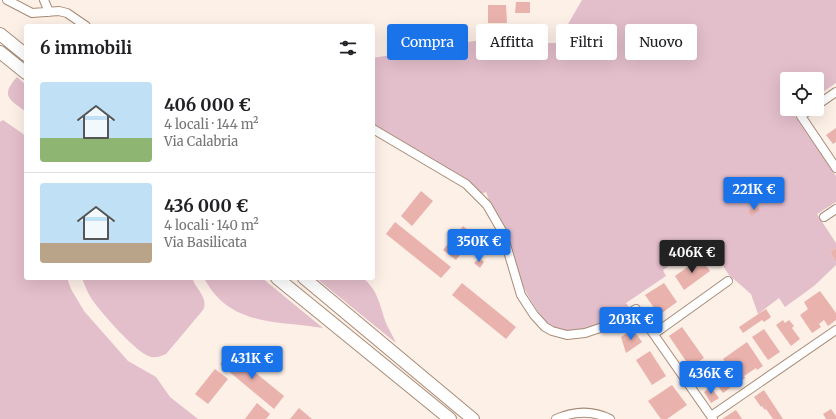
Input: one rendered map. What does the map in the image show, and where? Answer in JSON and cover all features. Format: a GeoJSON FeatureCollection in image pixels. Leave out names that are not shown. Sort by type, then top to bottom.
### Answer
{"type":"FeatureCollection","features":[{"type":"Feature","properties":{"kind":"highway"},"geometry":{"type":"LineString","coordinates":[[0,34],[24,53]]}},
{"type":"Feature","properties":{"kind":"highway"},"geometry":{"type":"LineString","coordinates":[[0,52],[24,71]]}},
{"type":"Feature","properties":{"kind":"highway"},"geometry":{"type":"LineString","coordinates":[[279,280],[450,419]]}},
{"type":"Feature","properties":{"kind":"highway"},"geometry":{"type":"LineString","coordinates":[[306,280],[473,419]]}},
{"type":"Feature","properties":{"kind":"street"},"geometry":{"type":"LineString","coordinates":[[0,5],[4,0]]}},
{"type":"Feature","properties":{"kind":"street"},"geometry":{"type":"LineString","coordinates":[[7,0],[32,13],[67,13],[83,24]]}},
{"type":"Feature","properties":{"kind":"street"},"geometry":{"type":"LineString","coordinates":[[44,0],[49,12]]}},
{"type":"Feature","properties":{"kind":"street"},"geometry":{"type":"LineString","coordinates":[[824,100],[836,92]]}},
{"type":"Feature","properties":{"kind":"street"},"geometry":{"type":"LineString","coordinates":[[801,116],[836,168]]}},
{"type":"Feature","properties":{"kind":"street"},"geometry":{"type":"LineString","coordinates":[[375,130],[466,184],[487,205],[502,231],[521,295],[534,315],[546,327],[552,331],[567,334],[584,332],[612,324],[636,309],[712,418],[836,330]]}},
{"type":"Feature","properties":{"kind":"street"},"geometry":{"type":"LineString","coordinates":[[824,217],[836,209]]}},
{"type":"Feature","properties":{"kind":"street"},"geometry":{"type":"LineString","coordinates":[[654,334],[728,281]]}},
{"type":"Feature","properties":{"kind":"street"},"geometry":{"type":"LineString","coordinates":[[556,419],[574,413],[584,412],[594,413],[610,419]]}},
{"type":"Feature","properties":{"kind":"shaded area"},"geometry":{"type":"Polygon","coordinates":[[[582,0],[836,0],[836,83],[824,91],[824,72],[780,72],[780,116],[795,116],[836,176],[836,202],[817,214],[836,243],[836,248],[830,252],[836,262],[836,265],[814,286],[785,307],[779,298],[758,314],[751,294],[729,275],[706,240],[663,270],[666,276],[626,303],[631,310],[605,323],[576,331],[567,332],[559,330],[547,322],[536,309],[515,269],[486,192],[481,194],[466,180],[375,125],[375,58],[387,56],[387,60],[468,60],[468,42],[476,41],[476,60],[548,60],[548,43],[556,43],[556,60],[617,60],[617,24],[568,24],[582,0]]]}},
{"type":"Feature","properties":{"kind":"shaded area"},"geometry":{"type":"Polygon","coordinates":[[[17,77],[24,83],[24,111],[9,97],[8,93],[12,83],[17,77]]]}},
{"type":"Feature","properties":{"kind":"shaded area"},"geometry":{"type":"Polygon","coordinates":[[[3,120],[24,135],[24,280],[68,280],[71,289],[84,311],[128,361],[156,377],[170,397],[198,419],[0,419],[0,122],[3,120]]]}},
{"type":"Feature","properties":{"kind":"shaded area"},"geometry":{"type":"Polygon","coordinates":[[[83,280],[193,280],[203,298],[204,306],[203,310],[166,354],[151,357],[137,348],[120,332],[104,315],[87,290],[83,280]]]}},
{"type":"Feature","properties":{"kind":"shaded area"},"geometry":{"type":"Polygon","coordinates":[[[205,280],[264,280],[323,328],[272,322],[256,318],[241,313],[227,305],[215,294],[205,280]]]}},
{"type":"Feature","properties":{"kind":"shaded area"},"geometry":{"type":"Polygon","coordinates":[[[318,280],[365,280],[375,293],[386,323],[396,343],[318,280]]]}},
{"type":"Feature","properties":{"kind":"building"},"geometry":{"type":"Polygon","coordinates":[[[516,2],[530,2],[530,13],[515,13],[516,2]]]}},
{"type":"Feature","properties":{"kind":"building"},"geometry":{"type":"Polygon","coordinates":[[[488,5],[506,5],[507,23],[488,23],[488,5]]]}},
{"type":"Feature","properties":{"kind":"building"},"geometry":{"type":"Polygon","coordinates":[[[836,128],[836,142],[833,144],[826,135],[836,128]]]}},
{"type":"Feature","properties":{"kind":"building"},"geometry":{"type":"Polygon","coordinates":[[[421,191],[433,201],[412,226],[401,216],[421,191]]]}},
{"type":"Feature","properties":{"kind":"building"},"geometry":{"type":"Polygon","coordinates":[[[757,206],[760,210],[751,216],[748,211],[757,206]]]}},
{"type":"Feature","properties":{"kind":"building"},"geometry":{"type":"Polygon","coordinates":[[[395,222],[451,267],[441,278],[386,234],[395,222]]]}},
{"type":"Feature","properties":{"kind":"building"},"geometry":{"type":"Polygon","coordinates":[[[463,226],[475,236],[456,260],[443,250],[463,226]]]}},
{"type":"Feature","properties":{"kind":"building"},"geometry":{"type":"Polygon","coordinates":[[[836,248],[836,262],[830,252],[836,248]]]}},
{"type":"Feature","properties":{"kind":"building"},"geometry":{"type":"Polygon","coordinates":[[[479,258],[484,262],[480,268],[474,263],[479,258]]]}},
{"type":"Feature","properties":{"kind":"building"},"geometry":{"type":"Polygon","coordinates":[[[700,258],[710,271],[684,290],[675,276],[700,258]]]}},
{"type":"Feature","properties":{"kind":"building"},"geometry":{"type":"Polygon","coordinates":[[[462,283],[516,327],[506,339],[452,295],[462,283]]]}},
{"type":"Feature","properties":{"kind":"building"},"geometry":{"type":"Polygon","coordinates":[[[664,283],[677,302],[659,315],[645,295],[664,283]]]}},
{"type":"Feature","properties":{"kind":"building"},"geometry":{"type":"Polygon","coordinates":[[[820,291],[836,313],[836,320],[828,326],[824,320],[819,324],[821,327],[812,333],[800,315],[808,309],[804,302],[820,291]]]}},
{"type":"Feature","properties":{"kind":"building"},"geometry":{"type":"Polygon","coordinates":[[[766,309],[771,317],[764,322],[762,320],[743,333],[739,327],[766,309]]]}},
{"type":"Feature","properties":{"kind":"building"},"geometry":{"type":"Polygon","coordinates":[[[783,320],[785,323],[789,320],[794,326],[792,328],[800,339],[791,346],[776,325],[783,320]]]}},
{"type":"Feature","properties":{"kind":"building"},"geometry":{"type":"Polygon","coordinates":[[[682,327],[704,358],[690,367],[669,336],[682,327]]]}},
{"type":"Feature","properties":{"kind":"building"},"geometry":{"type":"Polygon","coordinates":[[[633,329],[642,342],[626,353],[621,337],[633,329]]]}},
{"type":"Feature","properties":{"kind":"building"},"geometry":{"type":"Polygon","coordinates":[[[764,329],[780,352],[768,360],[752,337],[764,329]]]}},
{"type":"Feature","properties":{"kind":"building"},"geometry":{"type":"Polygon","coordinates":[[[747,342],[763,366],[757,370],[756,368],[744,376],[745,378],[740,382],[723,359],[747,342]]]}},
{"type":"Feature","properties":{"kind":"building"},"geometry":{"type":"Polygon","coordinates":[[[650,351],[666,376],[652,385],[636,360],[650,351]]]}},
{"type":"Feature","properties":{"kind":"building"},"geometry":{"type":"Polygon","coordinates":[[[230,352],[284,396],[274,409],[220,364],[230,352]]]}},
{"type":"Feature","properties":{"kind":"building"},"geometry":{"type":"Polygon","coordinates":[[[721,367],[734,385],[723,393],[710,375],[721,367]]]}},
{"type":"Feature","properties":{"kind":"building"},"geometry":{"type":"Polygon","coordinates":[[[215,369],[228,379],[208,404],[195,394],[215,369]]]}},
{"type":"Feature","properties":{"kind":"building"},"geometry":{"type":"Polygon","coordinates":[[[672,385],[687,405],[667,419],[661,419],[648,401],[672,385]]]}},
{"type":"Feature","properties":{"kind":"building"},"geometry":{"type":"Polygon","coordinates":[[[711,387],[719,398],[711,403],[704,392],[711,387]]]}},
{"type":"Feature","properties":{"kind":"building"},"geometry":{"type":"Polygon","coordinates":[[[764,390],[783,419],[773,419],[766,409],[765,410],[762,406],[761,407],[754,397],[764,390]]]}},
{"type":"Feature","properties":{"kind":"building"},"geometry":{"type":"Polygon","coordinates":[[[257,403],[270,414],[266,419],[245,419],[257,403]]]}},
{"type":"Feature","properties":{"kind":"building"},"geometry":{"type":"Polygon","coordinates":[[[299,408],[312,419],[290,419],[299,408]]]}},
{"type":"Feature","properties":{"kind":"building"},"geometry":{"type":"Polygon","coordinates":[[[831,409],[836,416],[836,419],[826,419],[823,414],[831,409]]]}},
{"type":"Feature","properties":{"kind":"building"},"geometry":{"type":"Polygon","coordinates":[[[736,410],[742,419],[722,419],[736,410]]]}}]}
